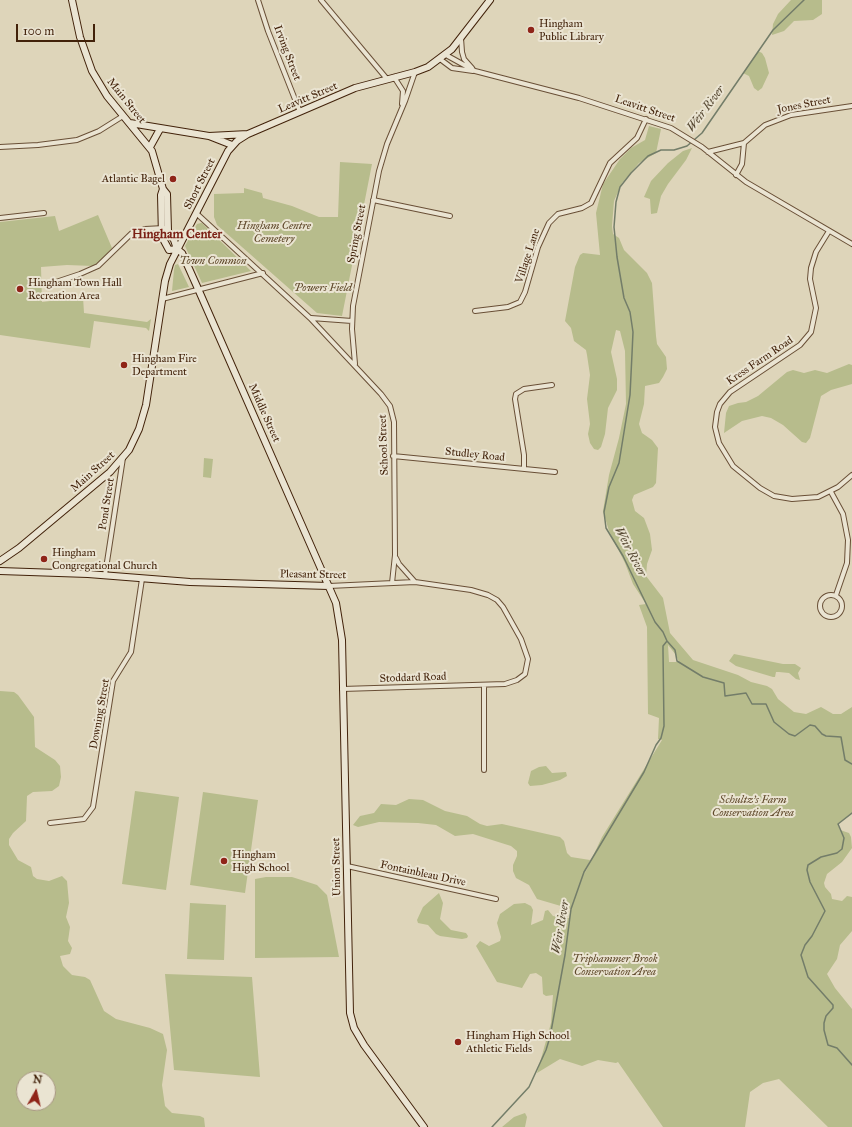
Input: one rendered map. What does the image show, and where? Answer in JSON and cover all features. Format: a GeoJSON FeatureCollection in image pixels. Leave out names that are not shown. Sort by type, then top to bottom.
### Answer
{"type":"FeatureCollection","features":[{"type":"Feature","properties":{"kind":"street","name":"Main Street"},"geometry":{"type":"LineString","coordinates":[[72,0],[80,37],[92,71],[107,96],[150,147],[155,159],[163,189],[167,194],[164,204],[165,228],[162,237],[169,250],[177,249]]}},
{"type":"Feature","properties":{"kind":"street","name":"Irving Street"},"geometry":{"type":"LineString","coordinates":[[258,0],[268,31],[300,112]]}},
{"type":"Feature","properties":{"kind":"street"},"geometry":{"type":"LineString","coordinates":[[321,0],[387,79]]}},
{"type":"Feature","properties":{"kind":"street","name":"Leavitt Street"},"geometry":{"type":"LineString","coordinates":[[130,124],[209,136],[248,134],[355,88],[415,72],[440,59],[446,55],[461,38],[490,0]]}},
{"type":"Feature","properties":{"kind":"street"},"geometry":{"type":"LineString","coordinates":[[461,38],[461,49],[464,59],[475,71]]}},
{"type":"Feature","properties":{"kind":"street","name":"Leavitt Street"},"geometry":{"type":"LineString","coordinates":[[446,55],[475,71],[579,98],[665,125],[685,135],[736,175],[852,244]]}},
{"type":"Feature","properties":{"kind":"street","name":"Leavitt Street"},"geometry":{"type":"LineString","coordinates":[[440,59],[452,68],[475,71]]}},
{"type":"Feature","properties":{"kind":"street","name":"Spring Street"},"geometry":{"type":"LineString","coordinates":[[356,366],[353,354],[352,321],[356,288],[373,200],[384,153],[411,86],[415,72]]}},
{"type":"Feature","properties":{"kind":"street","name":"Spring Street"},"geometry":{"type":"LineString","coordinates":[[394,78],[403,91],[401,109]]}},
{"type":"Feature","properties":{"kind":"street","name":"Jones Street"},"geometry":{"type":"LineString","coordinates":[[708,152],[744,143],[758,130],[774,120],[803,113],[852,106]]}},
{"type":"Feature","properties":{"kind":"street"},"geometry":{"type":"LineString","coordinates":[[0,147],[38,146],[76,140],[100,131],[123,116]]}},
{"type":"Feature","properties":{"kind":"street","name":"Village Lane"},"geometry":{"type":"LineString","coordinates":[[475,312],[508,307],[520,302],[525,292],[538,247],[549,223],[558,214],[582,208],[591,203],[610,163],[637,138],[646,119]]}},
{"type":"Feature","properties":{"kind":"street"},"geometry":{"type":"LineString","coordinates":[[150,147],[160,129]]}},
{"type":"Feature","properties":{"kind":"street","name":"Short Street"},"geometry":{"type":"LineString","coordinates":[[177,249],[232,146],[248,134]]}},
{"type":"Feature","properties":{"kind":"street","name":"Leavitt Street"},"geometry":{"type":"LineString","coordinates":[[209,136],[232,146]]}},
{"type":"Feature","properties":{"kind":"street"},"geometry":{"type":"LineString","coordinates":[[736,175],[742,164],[744,143]]}},
{"type":"Feature","properties":{"kind":"street"},"geometry":{"type":"LineString","coordinates":[[373,200],[450,216]]}},
{"type":"Feature","properties":{"kind":"street"},"geometry":{"type":"LineString","coordinates":[[0,218],[44,213]]}},
{"type":"Feature","properties":{"kind":"street","name":"School Street"},"geometry":{"type":"LineString","coordinates":[[196,213],[263,272],[310,318],[356,366],[390,406],[394,422],[395,555],[392,583]]}},
{"type":"Feature","properties":{"kind":"street","name":"Main Street"},"geometry":{"type":"LineString","coordinates":[[165,228],[177,249]]}},
{"type":"Feature","properties":{"kind":"street"},"geometry":{"type":"LineString","coordinates":[[56,282],[98,266],[132,233],[165,228]]}},
{"type":"Feature","properties":{"kind":"street","name":"Kress Farm Road"},"geometry":{"type":"LineString","coordinates":[[829,231],[816,252],[811,268],[810,279],[816,308],[811,332],[800,345],[730,392],[720,404],[715,427],[719,443],[728,459],[738,471],[768,494],[786,499],[818,497],[830,492],[852,475]]}},
{"type":"Feature","properties":{"kind":"street","name":"Main Street"},"geometry":{"type":"LineString","coordinates":[[0,561],[11,554],[110,472],[123,458],[134,441],[144,412],[167,271],[177,249]]}},
{"type":"Feature","properties":{"kind":"street","name":"Middle Street"},"geometry":{"type":"LineString","coordinates":[[177,249],[182,253],[329,586]]}},
{"type":"Feature","properties":{"kind":"street"},"geometry":{"type":"LineString","coordinates":[[162,299],[199,291],[263,272]]}},
{"type":"Feature","properties":{"kind":"street"},"geometry":{"type":"LineString","coordinates":[[310,318],[352,321]]}},
{"type":"Feature","properties":{"kind":"street"},"geometry":{"type":"LineString","coordinates":[[524,468],[524,455],[515,399],[516,394],[524,388],[552,385]]}},
{"type":"Feature","properties":{"kind":"street","name":"Studley Road"},"geometry":{"type":"LineString","coordinates":[[394,456],[555,472]]}},
{"type":"Feature","properties":{"kind":"street","name":"Pond Street"},"geometry":{"type":"LineString","coordinates":[[104,575],[123,458]]}},
{"type":"Feature","properties":{"kind":"street"},"geometry":{"type":"LineString","coordinates":[[830,492],[843,514],[848,540],[847,563],[836,595]]}},
{"type":"Feature","properties":{"kind":"street"},"geometry":{"type":"LineString","coordinates":[[395,555],[399,564],[415,582]]}},
{"type":"Feature","properties":{"kind":"street","name":"Pleasant Street"},"geometry":{"type":"LineString","coordinates":[[0,571],[104,575],[190,582],[329,586],[415,582],[478,592],[493,597],[503,607],[524,647],[528,659],[528,668],[525,674],[517,680],[505,684],[484,686]]}},
{"type":"Feature","properties":{"kind":"street","name":"Downing Street"},"geometry":{"type":"LineString","coordinates":[[50,823],[84,819],[93,807],[113,681],[131,652],[142,579]]}},
{"type":"Feature","properties":{"kind":"street","name":"Union Street"},"geometry":{"type":"LineString","coordinates":[[329,586],[336,603],[340,622],[347,866],[348,989],[352,1022],[364,1045],[424,1127]]}},
{"type":"Feature","properties":{"kind":"street"},"geometry":{"type":"LineString","coordinates":[[828,594],[836,595],[841,601],[842,609],[834,616],[827,616],[821,612],[820,601],[828,594]]}},
{"type":"Feature","properties":{"kind":"street"},"geometry":{"type":"LineString","coordinates":[[484,686],[484,770]]}},
{"type":"Feature","properties":{"kind":"street","name":"Stoddard Road"},"geometry":{"type":"LineString","coordinates":[[342,689],[484,686]]}},
{"type":"Feature","properties":{"kind":"street","name":"Fontainbleau Drive"},"geometry":{"type":"LineString","coordinates":[[347,866],[496,899]]}},
{"type":"Feature","properties":{"kind":"green space"},"geometry":{"type":"Polygon","coordinates":[[[791,0],[822,0],[822,14],[813,20],[794,21],[784,31],[772,35],[773,24],[778,14],[791,0]]]}},
{"type":"Feature","properties":{"kind":"green space"},"geometry":{"type":"Polygon","coordinates":[[[758,51],[762,53],[765,58],[769,73],[762,88],[758,91],[754,88],[749,76],[743,73],[758,51]]]}},
{"type":"Feature","properties":{"kind":"green space"},"geometry":{"type":"Polygon","coordinates":[[[649,126],[661,129],[656,153],[639,163],[622,183],[614,201],[612,226],[613,234],[619,238],[624,250],[647,273],[652,283],[657,344],[666,357],[667,369],[659,383],[645,386],[644,404],[639,424],[642,433],[652,440],[658,448],[656,483],[653,487],[634,495],[632,500],[635,511],[644,518],[650,534],[652,550],[647,564],[646,576],[663,598],[670,633],[693,660],[738,675],[751,682],[767,686],[772,689],[778,699],[794,712],[806,714],[821,707],[833,714],[841,714],[852,707],[852,813],[838,825],[840,830],[849,833],[852,848],[842,862],[827,874],[824,883],[825,887],[831,894],[832,899],[842,901],[847,896],[852,897],[852,931],[840,945],[837,959],[827,974],[835,988],[852,1009],[852,1127],[828,1127],[779,1079],[763,1083],[750,1092],[745,1127],[663,1127],[618,1062],[598,1060],[582,1066],[560,1059],[537,1073],[551,1023],[553,995],[546,996],[543,994],[542,977],[536,973],[530,974],[522,988],[497,982],[476,946],[480,941],[489,946],[500,941],[501,937],[497,923],[500,914],[514,904],[525,903],[531,906],[533,910],[531,925],[543,920],[545,911],[548,910],[553,916],[569,918],[571,909],[537,899],[529,885],[516,878],[513,871],[513,865],[517,856],[517,851],[511,846],[473,834],[455,836],[436,825],[379,822],[358,827],[353,825],[360,816],[374,813],[381,804],[396,805],[409,799],[423,800],[445,811],[467,816],[480,824],[487,826],[502,824],[560,837],[564,841],[567,853],[571,857],[590,860],[584,875],[602,837],[662,740],[658,739],[659,718],[648,714],[647,627],[639,605],[646,604],[633,584],[625,563],[609,531],[603,511],[609,475],[626,404],[625,351],[620,331],[616,330],[611,352],[617,379],[617,390],[608,408],[605,434],[601,447],[598,450],[594,449],[590,443],[588,434],[590,424],[587,399],[590,375],[586,350],[574,341],[571,328],[565,321],[575,267],[580,255],[583,253],[600,255],[596,213],[603,184],[620,159],[631,148],[645,140],[649,126]],[[668,645],[669,662],[679,662],[676,655],[668,645]]]}},
{"type":"Feature","properties":{"kind":"green space"},"geometry":{"type":"Polygon","coordinates":[[[692,148],[686,160],[661,196],[657,213],[651,214],[650,199],[644,197],[651,181],[668,163],[683,151],[692,148]]]}},
{"type":"Feature","properties":{"kind":"green space","name":"Hingham Centre Cemetery"},"geometry":{"type":"Polygon","coordinates":[[[340,162],[372,164],[342,316],[317,313],[217,225],[214,217],[214,194],[244,193],[244,188],[262,193],[263,198],[292,206],[319,217],[338,217],[340,162]]]}},
{"type":"Feature","properties":{"kind":"green space","name":"Hingham Town Hall Recreation Area"},"geometry":{"type":"Polygon","coordinates":[[[98,215],[112,248],[103,259],[93,266],[67,265],[41,267],[42,302],[83,297],[84,313],[147,322],[151,319],[149,331],[146,328],[94,321],[90,348],[0,335],[0,222],[55,216],[59,231],[98,215]]]}},
{"type":"Feature","properties":{"kind":"green space","name":"Town Common"},"geometry":{"type":"Polygon","coordinates":[[[202,223],[251,271],[202,283],[185,246],[197,224],[202,223]]]}},
{"type":"Feature","properties":{"kind":"green space"},"geometry":{"type":"Polygon","coordinates":[[[178,264],[189,287],[172,291],[175,265],[178,264]]]}},
{"type":"Feature","properties":{"kind":"green space"},"geometry":{"type":"Polygon","coordinates":[[[849,364],[852,365],[852,384],[831,390],[821,396],[810,438],[806,443],[802,442],[783,425],[771,418],[762,416],[742,421],[724,433],[726,413],[729,406],[746,402],[758,396],[787,372],[793,370],[804,373],[815,370],[827,373],[849,364]]]}},
{"type":"Feature","properties":{"kind":"green space"},"geometry":{"type":"Polygon","coordinates":[[[204,458],[213,459],[211,478],[203,477],[204,458]]]}},
{"type":"Feature","properties":{"kind":"green space"},"geometry":{"type":"Polygon","coordinates":[[[734,654],[783,664],[795,664],[801,668],[798,673],[800,680],[796,679],[789,673],[776,672],[775,677],[773,677],[736,666],[729,661],[734,654]]]}},
{"type":"Feature","properties":{"kind":"green space"},"geometry":{"type":"Polygon","coordinates":[[[0,691],[14,692],[18,695],[34,717],[35,747],[55,760],[60,766],[61,777],[59,786],[52,791],[33,792],[27,796],[26,821],[13,833],[9,839],[9,845],[18,860],[31,867],[33,876],[37,879],[49,881],[62,876],[67,881],[69,903],[66,917],[70,927],[68,941],[72,948],[70,954],[60,956],[63,966],[72,975],[85,977],[90,980],[104,1011],[116,1019],[150,1028],[163,1034],[167,1050],[162,1085],[165,1106],[172,1113],[200,1116],[204,1118],[205,1127],[0,1127],[0,691]]]}},
{"type":"Feature","properties":{"kind":"green space"},"geometry":{"type":"Polygon","coordinates":[[[546,766],[552,773],[566,772],[567,776],[560,780],[542,785],[530,786],[528,783],[531,771],[539,767],[546,766]]]}},
{"type":"Feature","properties":{"kind":"green space"},"geometry":{"type":"Polygon","coordinates":[[[135,791],[179,797],[166,890],[122,884],[135,791]]]}},
{"type":"Feature","properties":{"kind":"green space"},"geometry":{"type":"Polygon","coordinates":[[[203,792],[258,800],[245,893],[190,885],[203,792]]]}},
{"type":"Feature","properties":{"kind":"green space"},"geometry":{"type":"Polygon","coordinates":[[[266,877],[292,877],[317,885],[327,895],[339,957],[255,958],[255,879],[266,877]]]}},
{"type":"Feature","properties":{"kind":"green space"},"geometry":{"type":"Polygon","coordinates":[[[439,893],[443,903],[440,919],[451,930],[466,933],[468,936],[467,938],[462,939],[440,936],[436,934],[428,925],[418,923],[417,920],[423,907],[439,893]]]}},
{"type":"Feature","properties":{"kind":"green space"},"geometry":{"type":"Polygon","coordinates":[[[190,903],[226,905],[224,960],[187,959],[190,903]]]}},
{"type":"Feature","properties":{"kind":"green space"},"geometry":{"type":"Polygon","coordinates":[[[165,974],[252,977],[260,1077],[174,1070],[165,974]]]}},
{"type":"Feature","properties":{"kind":"green space"},"geometry":{"type":"Polygon","coordinates":[[[525,1113],[527,1117],[525,1127],[502,1127],[514,1117],[525,1113]]]}},
{"type":"Feature","properties":{"kind":"waterway","name":"Weir River"},"geometry":{"type":"LineString","coordinates":[[492,1127],[529,1087],[546,1050],[550,1037],[565,955],[571,909],[584,872],[644,772],[656,745],[661,738],[664,726],[663,646],[667,641],[663,632],[655,622],[623,556],[606,528],[604,512],[609,487],[619,463],[630,395],[633,332],[630,312],[624,298],[617,257],[614,227],[616,202],[620,187],[631,173],[648,156],[661,150],[674,150],[687,146],[702,133],[773,30],[804,0]]}},
{"type":"Feature","properties":{"kind":"waterway"},"geometry":{"type":"LineString","coordinates":[[667,641],[675,650],[677,661],[703,677],[724,683],[725,696],[746,693],[752,704],[766,704],[774,722],[789,734],[795,736],[810,725],[815,726],[822,734],[826,736],[841,737],[845,760],[852,764]]}},
{"type":"Feature","properties":{"kind":"waterway"},"geometry":{"type":"LineString","coordinates":[[852,813],[838,824],[844,838],[842,849],[837,853],[821,857],[808,865],[807,870],[810,882],[825,911],[812,936],[805,945],[801,955],[808,977],[833,1005],[833,1008],[826,1016],[824,1023],[824,1030],[828,1045],[837,1048],[852,1065]]}},
{"type":"Feature","properties":{"kind":"place","name":"Hingham Public Library"},"geometry":{"type":"Point","coordinates":[531,30]}},
{"type":"Feature","properties":{"kind":"place","name":"Atlantic Bagel"},"geometry":{"type":"Point","coordinates":[173,179]}},
{"type":"Feature","properties":{"kind":"place","name":"Hingham Town Hall Recreation Area"},"geometry":{"type":"Point","coordinates":[20,289]}},
{"type":"Feature","properties":{"kind":"place","name":"Hingham Fire Department"},"geometry":{"type":"Point","coordinates":[124,365]}},
{"type":"Feature","properties":{"kind":"place","name":"Hingham Congregational Church"},"geometry":{"type":"Point","coordinates":[44,559]}},
{"type":"Feature","properties":{"kind":"place","name":"Hingham High School"},"geometry":{"type":"Point","coordinates":[224,861]}},
{"type":"Feature","properties":{"kind":"place","name":"Hingham High School Athletic Fields"},"geometry":{"type":"Point","coordinates":[458,1042]}},
{"type":"Feature","properties":{"kind":"district","name":"Hingham Center"},"geometry":{"type":"Point","coordinates":[177,235]}},
{"type":"Feature","properties":{"kind":"park label","name":"Powers Field"},"geometry":{"type":"Point","coordinates":[323,288]}},
{"type":"Feature","properties":{"kind":"park label","name":"Schultz's Farm Conservation Area"},"geometry":{"type":"Point","coordinates":[753,806]}},
{"type":"Feature","properties":{"kind":"park label","name":"Triphammer Brook Conservation Area"},"geometry":{"type":"Point","coordinates":[615,965]}}]}
